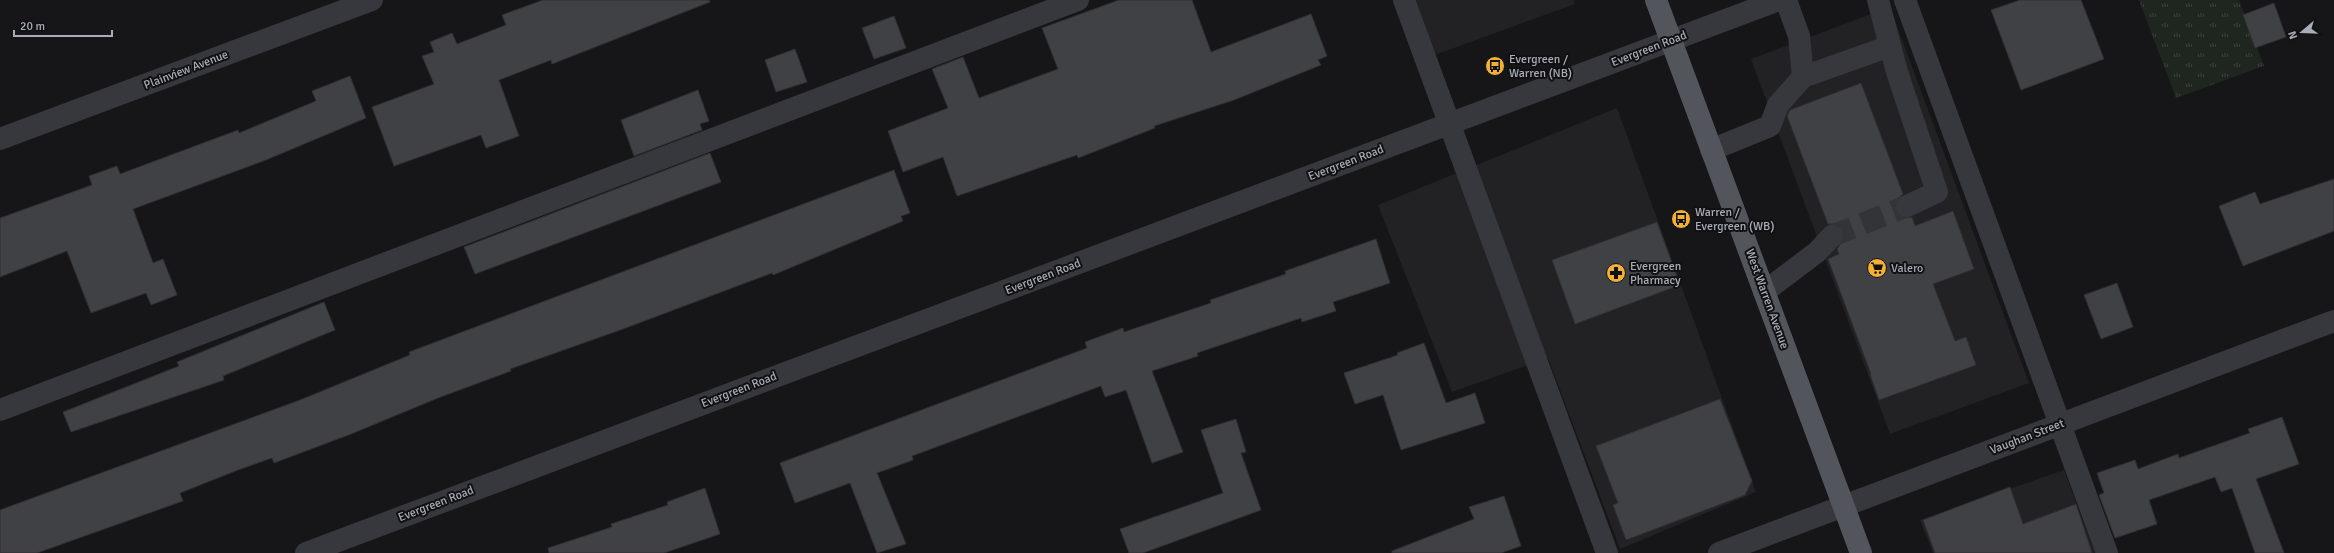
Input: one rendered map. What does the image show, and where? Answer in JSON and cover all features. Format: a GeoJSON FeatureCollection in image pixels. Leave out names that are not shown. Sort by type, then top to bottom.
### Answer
{"type":"FeatureCollection","features":[{"type":"Feature","properties":{"kind":"main road","name":"West Warren Avenue"},"geometry":{"type":"LineString","coordinates":[[1656,0],[1861,553]]}},
{"type":"Feature","properties":{"kind":"street","name":"Plainview Avenue"},"geometry":{"type":"LineString","coordinates":[[0,139],[372,0]]}},
{"type":"Feature","properties":{"kind":"street"},"geometry":{"type":"LineString","coordinates":[[0,410],[1078,0]]}},
{"type":"Feature","properties":{"kind":"street"},"geometry":{"type":"LineString","coordinates":[[1404,0],[1607,553]]}},
{"type":"Feature","properties":{"kind":"street","name":"Evergreen Road"},"geometry":{"type":"LineString","coordinates":[[306,553],[1779,0]]}},
{"type":"Feature","properties":{"kind":"street"},"geometry":{"type":"LineString","coordinates":[[1786,0],[1799,36],[1803,77]]}},
{"type":"Feature","properties":{"kind":"street"},"geometry":{"type":"LineString","coordinates":[[1878,0],[1896,72],[1937,192],[1908,206]]}},
{"type":"Feature","properties":{"kind":"street"},"geometry":{"type":"LineString","coordinates":[[1905,0],[2107,553]]}},
{"type":"Feature","properties":{"kind":"street"},"geometry":{"type":"LineString","coordinates":[[1711,150],[1770,126],[1778,105],[1803,77],[1890,46]]}},
{"type":"Feature","properties":{"kind":"street"},"geometry":{"type":"LineString","coordinates":[[1764,292],[1817,252],[1832,236]]}},
{"type":"Feature","properties":{"kind":"street","name":"Vaughan Street"},"geometry":{"type":"LineString","coordinates":[[1719,553],[2334,321]]}},
{"type":"Feature","properties":{"kind":"shaded area"},"geometry":{"type":"Polygon","coordinates":[[[1412,0],[1573,0],[1575,4],[1432,56],[1412,0]]]}},
{"type":"Feature","properties":{"kind":"shaded area"},"geometry":{"type":"Polygon","coordinates":[[[1890,7],[2029,383],[1890,434],[1751,59],[1890,7]]]}},
{"type":"Feature","properties":{"kind":"shaded area"},"geometry":{"type":"Polygon","coordinates":[[[1617,108],[1756,492],[1620,549],[1548,358],[1452,392],[1378,205],[1617,108]]]}},
{"type":"Feature","properties":{"kind":"shaded area"},"geometry":{"type":"Polygon","coordinates":[[[2064,470],[2095,553],[1933,553],[1920,520],[2064,470]]]}},
{"type":"Feature","properties":{"kind":"green space"},"geometry":{"type":"Polygon","coordinates":[[[2139,0],[2239,0],[2264,66],[2176,98],[2139,0]]]}},
{"type":"Feature","properties":{"kind":"building"},"geometry":{"type":"Polygon","coordinates":[[[543,0],[709,0],[710,2],[552,64],[551,60],[499,80],[519,136],[486,148],[481,135],[394,166],[372,107],[434,84],[422,56],[434,52],[430,42],[452,33],[457,44],[506,25],[502,15],[543,0]]]}},
{"type":"Feature","properties":{"kind":"building"},"geometry":{"type":"Polygon","coordinates":[[[1119,0],[1192,0],[1211,52],[1311,14],[1327,56],[1318,60],[1321,65],[1234,100],[1154,126],[1155,128],[1078,158],[1077,155],[957,196],[943,157],[903,172],[888,131],[948,108],[932,69],[963,57],[979,98],[1058,69],[1042,28],[1119,0]]]}},
{"type":"Feature","properties":{"kind":"building"},"geometry":{"type":"Polygon","coordinates":[[[2020,0],[2081,0],[2104,59],[2021,90],[1991,10],[2020,0]]]}},
{"type":"Feature","properties":{"kind":"building"},"geometry":{"type":"Polygon","coordinates":[[[2274,3],[2286,37],[2255,48],[2243,15],[2274,3]]]}},
{"type":"Feature","properties":{"kind":"building"},"geometry":{"type":"Polygon","coordinates":[[[894,16],[906,48],[874,59],[862,28],[894,16]]]}},
{"type":"Feature","properties":{"kind":"building"},"geometry":{"type":"Polygon","coordinates":[[[795,49],[807,82],[776,92],[765,60],[795,49]]]}},
{"type":"Feature","properties":{"kind":"building"},"geometry":{"type":"Polygon","coordinates":[[[350,76],[366,118],[266,160],[133,209],[153,263],[163,259],[177,295],[151,305],[146,293],[91,313],[67,251],[0,277],[0,218],[92,185],[89,176],[117,166],[120,174],[238,130],[239,133],[316,101],[312,91],[350,76]]]}},
{"type":"Feature","properties":{"kind":"building"},"geometry":{"type":"Polygon","coordinates":[[[1861,83],[1903,194],[1897,199],[1895,205],[1896,212],[1906,218],[1912,217],[1915,226],[1953,211],[1974,269],[1933,284],[1955,341],[1966,337],[1976,365],[1879,400],[1871,374],[1828,259],[1839,254],[1837,249],[1844,239],[1844,232],[1835,224],[1828,224],[1787,116],[1790,110],[1861,83]]]}},
{"type":"Feature","properties":{"kind":"building"},"geometry":{"type":"Polygon","coordinates":[[[698,90],[709,121],[700,124],[702,130],[634,156],[621,120],[698,90]]]}},
{"type":"Feature","properties":{"kind":"building"},"geometry":{"type":"Polygon","coordinates":[[[710,153],[721,182],[475,274],[464,247],[710,153]]]}},
{"type":"Feature","properties":{"kind":"building"},"geometry":{"type":"Polygon","coordinates":[[[894,170],[910,213],[901,216],[903,221],[773,275],[772,273],[623,329],[510,369],[511,371],[438,398],[351,434],[274,463],[272,458],[238,470],[180,493],[183,501],[37,553],[0,553],[0,510],[300,400],[410,355],[409,352],[894,170]]]}},
{"type":"Feature","properties":{"kind":"building"},"geometry":{"type":"Polygon","coordinates":[[[2334,179],[2334,231],[2243,266],[2219,206],[2255,192],[2260,204],[2334,179]]]}},
{"type":"Feature","properties":{"kind":"building","name":"Evergreen Pharmacy"},"geometry":{"type":"Polygon","coordinates":[[[1657,222],[1680,285],[1575,324],[1552,260],[1657,222]]]}},
{"type":"Feature","properties":{"kind":"building"},"geometry":{"type":"Polygon","coordinates":[[[1376,239],[1390,283],[1333,302],[1336,311],[1302,322],[1301,318],[1197,353],[1198,356],[1152,371],[1183,452],[1152,463],[1126,390],[1105,397],[1101,386],[912,456],[913,460],[877,473],[906,544],[877,553],[850,483],[795,503],[780,463],[1087,348],[1085,342],[1123,328],[1124,332],[1211,303],[1210,300],[1286,274],[1285,271],[1376,239]]]}},
{"type":"Feature","properties":{"kind":"building"},"geometry":{"type":"Polygon","coordinates":[[[2117,283],[2133,327],[2101,339],[2084,295],[2117,283]]]}},
{"type":"Feature","properties":{"kind":"building"},"geometry":{"type":"Polygon","coordinates":[[[324,302],[335,330],[223,376],[224,380],[71,432],[63,412],[179,366],[177,362],[324,302]]]}},
{"type":"Feature","properties":{"kind":"building"},"geometry":{"type":"Polygon","coordinates":[[[1424,343],[1446,403],[1475,393],[1485,423],[1401,450],[1383,395],[1355,404],[1344,373],[1398,355],[1397,353],[1424,343]]]}},
{"type":"Feature","properties":{"kind":"building"},"geometry":{"type":"Polygon","coordinates":[[[1720,399],[1752,481],[1745,495],[1626,540],[1613,505],[1618,503],[1596,446],[1720,399]]]}},
{"type":"Feature","properties":{"kind":"building"},"geometry":{"type":"Polygon","coordinates":[[[2282,417],[2299,464],[2256,479],[2284,553],[2255,553],[2232,488],[2221,492],[2215,477],[2149,500],[2157,524],[2115,538],[2099,495],[2104,493],[2097,473],[2135,460],[2138,469],[2178,454],[2179,458],[2250,433],[2248,429],[2282,417]]]}},
{"type":"Feature","properties":{"kind":"building"},"geometry":{"type":"Polygon","coordinates":[[[1236,419],[1246,452],[1241,453],[1261,510],[1143,553],[1129,553],[1120,529],[1223,493],[1201,430],[1236,419]]]}},
{"type":"Feature","properties":{"kind":"building"},"geometry":{"type":"Polygon","coordinates":[[[2010,487],[2023,524],[2076,504],[2092,553],[1935,553],[1923,520],[2010,487]]]}},
{"type":"Feature","properties":{"kind":"building"},"geometry":{"type":"Polygon","coordinates":[[[705,488],[720,534],[664,553],[549,553],[548,548],[612,527],[611,524],[668,505],[667,502],[705,488]]]}},
{"type":"Feature","properties":{"kind":"building"},"geometry":{"type":"Polygon","coordinates":[[[1504,496],[1521,546],[1501,553],[1392,553],[1392,551],[1474,519],[1469,507],[1504,496]]]}},
{"type":"Feature","properties":{"kind":"tunnel"},"geometry":{"type":"LineString","coordinates":[[1832,236],[1907,206]]}},
{"type":"Feature","properties":{"kind":"place","name":"Evergreen / Warren (NB)"},"geometry":{"type":"Point","coordinates":[1495,66]}},
{"type":"Feature","properties":{"kind":"place","name":"Warren / Evergreen (WB)"},"geometry":{"type":"Point","coordinates":[1681,219]}},
{"type":"Feature","properties":{"kind":"place","name":"Valero"},"geometry":{"type":"Point","coordinates":[1877,268]}},
{"type":"Feature","properties":{"kind":"place","name":"Evergreen Pharmacy"},"geometry":{"type":"Point","coordinates":[1616,273]}}]}
